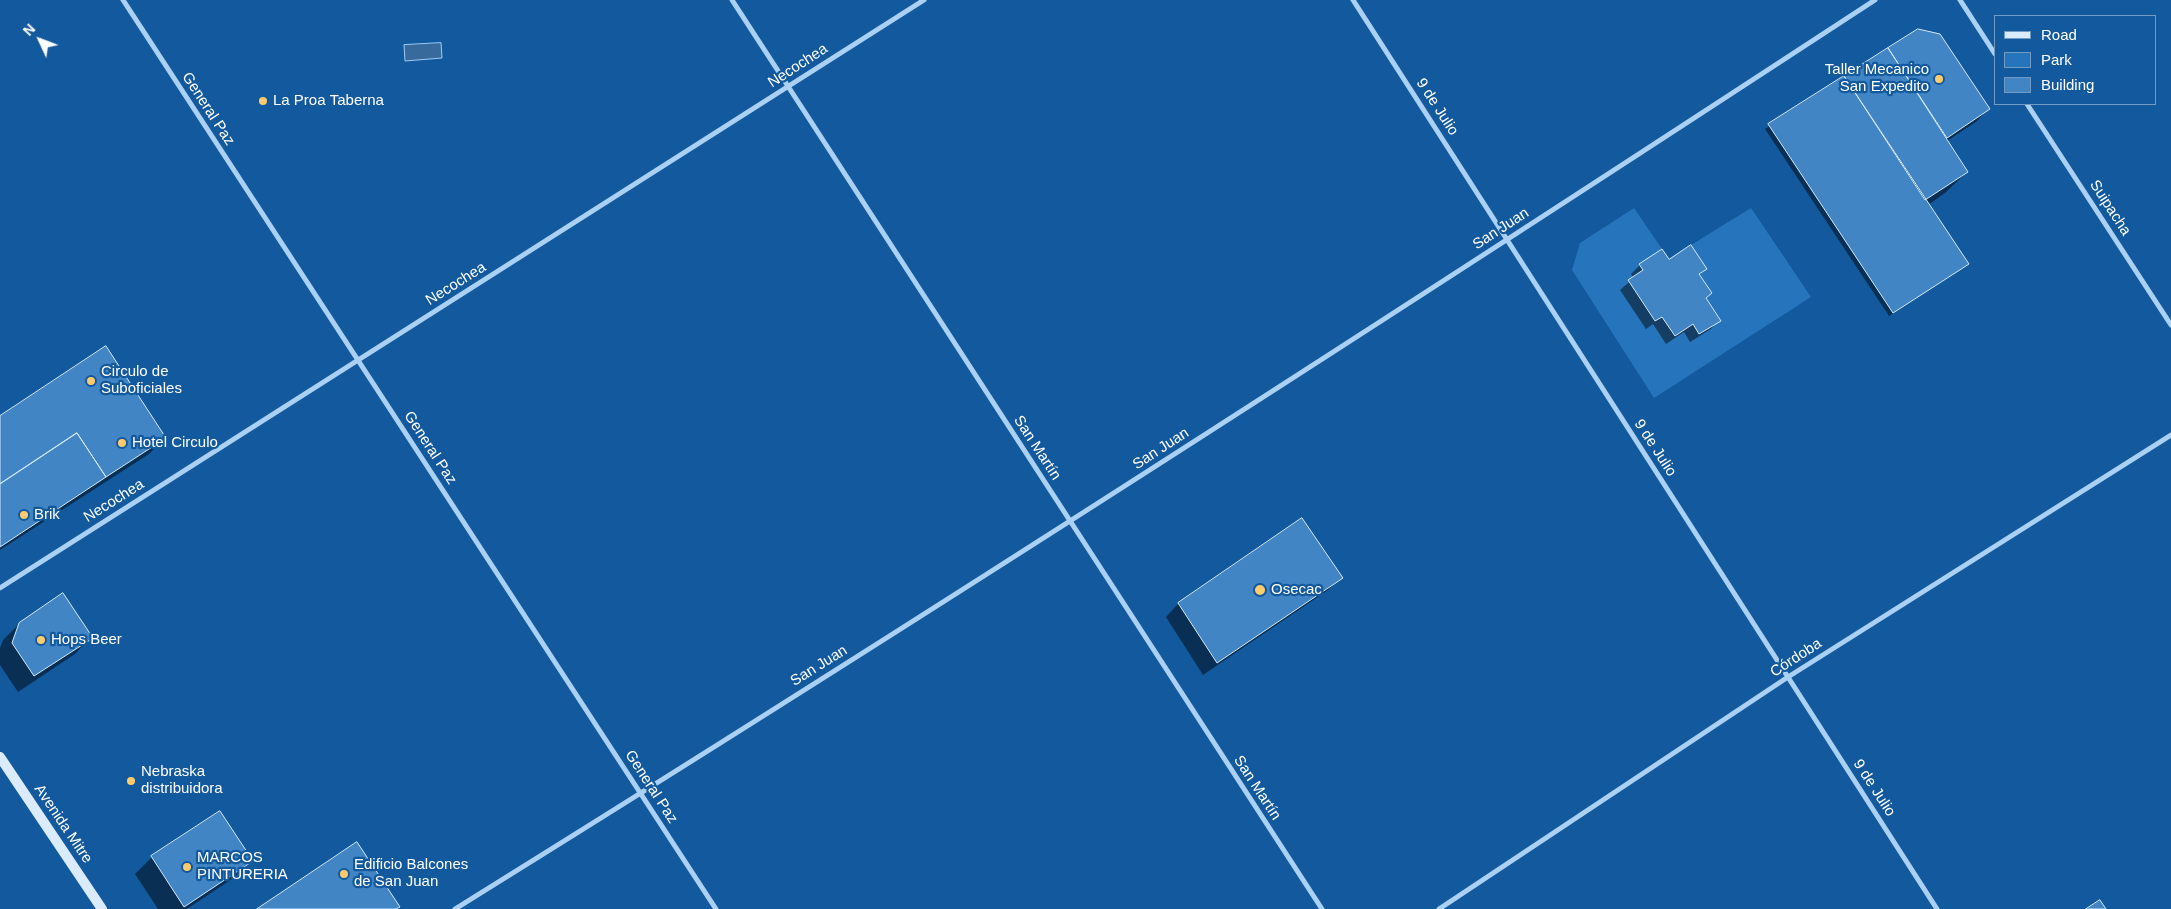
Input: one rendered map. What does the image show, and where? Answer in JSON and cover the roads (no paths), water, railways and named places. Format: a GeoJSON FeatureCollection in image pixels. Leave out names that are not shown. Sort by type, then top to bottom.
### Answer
{"type":"FeatureCollection","features":[{"type":"Feature","properties":{"kind":"main road","name":"Avenida Mitre"},"geometry":{"type":"LineString","coordinates":[[0,757],[102,909]]}},
{"type":"Feature","properties":{"kind":"street","name":"General Paz"},"geometry":{"type":"LineString","coordinates":[[122,0],[716,909]]}},
{"type":"Feature","properties":{"kind":"street","name":"San Martín"},"geometry":{"type":"LineString","coordinates":[[732,0],[1322,909]]}},
{"type":"Feature","properties":{"kind":"street","name":"Necochea"},"geometry":{"type":"LineString","coordinates":[[0,588],[924,0]]}},
{"type":"Feature","properties":{"kind":"street","name":"9 de Julio"},"geometry":{"type":"LineString","coordinates":[[1353,0],[1937,909]]}},
{"type":"Feature","properties":{"kind":"street","name":"San Juan"},"geometry":{"type":"LineString","coordinates":[[454,909],[641,794],[1070,522],[1875,0]]}},
{"type":"Feature","properties":{"kind":"street"},"geometry":{"type":"LineString","coordinates":[[1960,0],[1994,52]]}},
{"type":"Feature","properties":{"kind":"street","name":"Suipacha"},"geometry":{"type":"LineString","coordinates":[[2028,105],[2171,325]]}},
{"type":"Feature","properties":{"kind":"street","name":"Córdoba"},"geometry":{"type":"LineString","coordinates":[[1440,909],[1788,677],[2171,435]]}},
{"type":"Feature","properties":{"kind":"place","name":"Taller Mecanico San Expedito"},"geometry":{"type":"Point","coordinates":[1939,79]}},
{"type":"Feature","properties":{"kind":"place","name":"La Proa Taberna"},"geometry":{"type":"Point","coordinates":[263,101]}},
{"type":"Feature","properties":{"kind":"place","name":"Circulo de Suboficiales"},"geometry":{"type":"Point","coordinates":[91,381]}},
{"type":"Feature","properties":{"kind":"place","name":"Hotel Circulo"},"geometry":{"type":"Point","coordinates":[122,443]}},
{"type":"Feature","properties":{"kind":"place","name":"Brik"},"geometry":{"type":"Point","coordinates":[24,515]}},
{"type":"Feature","properties":{"kind":"place","name":"Osecac"},"geometry":{"type":"Point","coordinates":[1260,590]}},
{"type":"Feature","properties":{"kind":"place","name":"Hops Beer"},"geometry":{"type":"Point","coordinates":[41,640]}},
{"type":"Feature","properties":{"kind":"place","name":"Nebraska distribuidora"},"geometry":{"type":"Point","coordinates":[131,781]}},
{"type":"Feature","properties":{"kind":"place","name":"MARCOS PINTURERIA"},"geometry":{"type":"Point","coordinates":[187,867]}},
{"type":"Feature","properties":{"kind":"place","name":"Edificio Balcones de San Juan"},"geometry":{"type":"Point","coordinates":[344,874]}}]}
